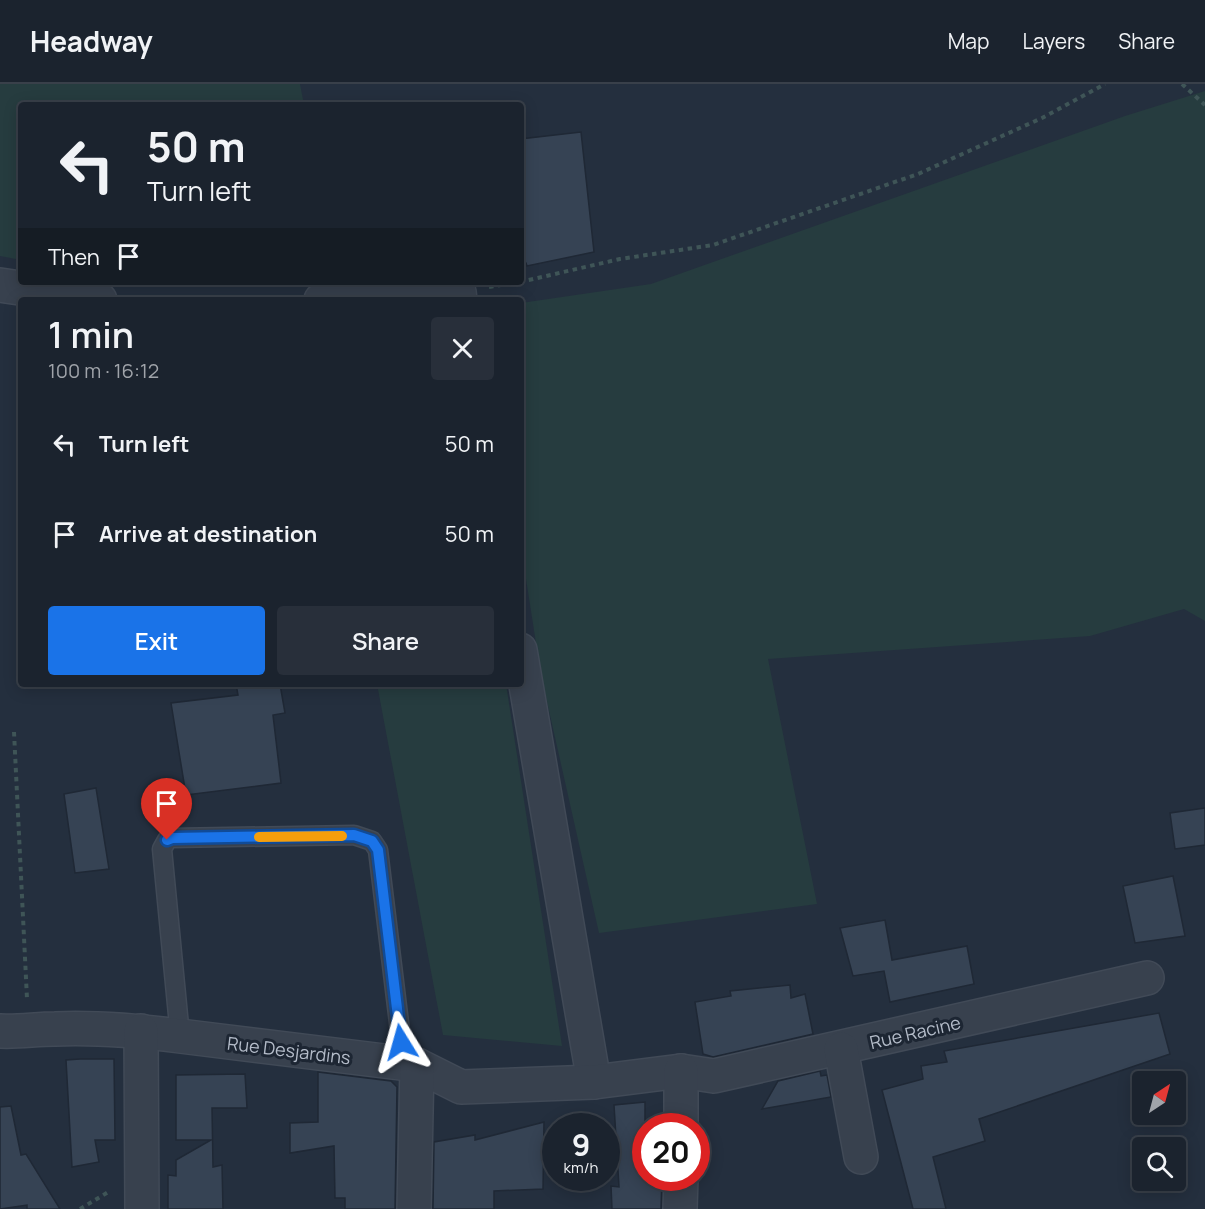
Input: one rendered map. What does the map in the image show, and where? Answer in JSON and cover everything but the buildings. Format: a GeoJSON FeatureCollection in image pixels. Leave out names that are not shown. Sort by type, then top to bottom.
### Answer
{"type":"FeatureCollection","features":[{"type":"Feature","properties":{"kind":"street"},"geometry":{"type":"LineString","coordinates":[[0,285],[80,297]]}},
{"type":"Feature","properties":{"kind":"street"},"geometry":{"type":"LineString","coordinates":[[373,297],[459,292],[460,297]]}},
{"type":"Feature","properties":{"kind":"street"},"geometry":{"type":"LineString","coordinates":[[524,673],[594,1082]]}},
{"type":"Feature","properties":{"kind":"street","name":"Rue Racine"},"geometry":{"type":"LineString","coordinates":[[681,1071],[714,1076],[1147,978]]}},
{"type":"Feature","properties":{"kind":"street","name":"Rue Desjardins"},"geometry":{"type":"LineString","coordinates":[[15,1032],[54,1029],[141,1031],[410,1064],[461,1087],[594,1082],[681,1071]]}},
{"type":"Feature","properties":{"kind":"street"},"geometry":{"type":"LineString","coordinates":[[141,1031],[142,1209]]}},
{"type":"Feature","properties":{"kind":"street"},"geometry":{"type":"LineString","coordinates":[[841,1049],[861,1157]]}},
{"type":"Feature","properties":{"kind":"street"},"geometry":{"type":"LineString","coordinates":[[410,1064],[414,1209]]}},
{"type":"Feature","properties":{"kind":"street"},"geometry":{"type":"LineString","coordinates":[[681,1071],[681,1113]]}},
{"type":"Feature","properties":{"kind":"street"},"geometry":{"type":"LineString","coordinates":[[680,1209],[681,1191]]}},
{"type":"Feature","properties":{"kind":"lane"},"geometry":{"type":"LineString","coordinates":[[180,1036],[162,849],[167,840],[172,838],[354,835],[372,841],[378,850],[410,1064]]}},
{"type":"Feature","properties":{"kind":"path"},"geometry":{"type":"LineString","coordinates":[[524,281],[620,259],[714,245],[918,174],[1042,118],[1105,84]]}},
{"type":"Feature","properties":{"kind":"path"},"geometry":{"type":"LineString","coordinates":[[1182,84],[1205,105]]}},
{"type":"Feature","properties":{"kind":"path"},"geometry":{"type":"LineString","coordinates":[[14,732],[15,1032]]}},
{"type":"Feature","properties":{"kind":"green space"},"geometry":{"type":"Polygon","coordinates":[[[0,84],[300,84],[303,102],[18,102],[18,259],[0,256],[0,84]]]}},
{"type":"Feature","properties":{"kind":"green space"},"geometry":{"type":"Polygon","coordinates":[[[1205,91],[1205,621],[1184,609],[1090,636],[768,659],[817,904],[599,933],[541,675],[524,566],[524,303],[651,284],[1125,116],[1205,91]]]}},
{"type":"Feature","properties":{"kind":"green space"},"geometry":{"type":"Polygon","coordinates":[[[378,687],[506,687],[562,1046],[443,1035],[378,687]]]}},
{"type":"Feature","properties":{"kind":"slow traffic"},"geometry":{"type":"LineString","coordinates":[[259,837],[342,836]]}},
{"type":"Feature","properties":{"kind":"route"},"geometry":{"type":"LineString","coordinates":[[167,840],[172,838],[354,835],[372,841],[378,850],[401,1042]]}}]}
